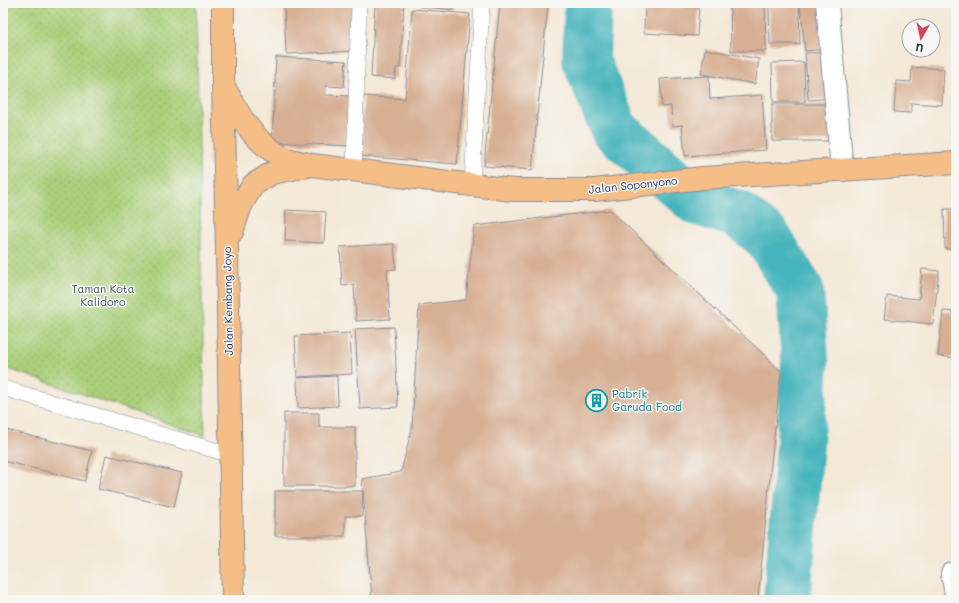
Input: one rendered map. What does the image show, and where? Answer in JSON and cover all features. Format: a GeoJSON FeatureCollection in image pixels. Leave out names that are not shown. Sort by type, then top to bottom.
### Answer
{"type":"FeatureCollection","features":[{"type":"Feature","properties":{"kind":"main road","name":"Jalan Kembang Joyo"},"geometry":{"type":"LineString","coordinates":[[223,3],[223,84],[233,600]]}},
{"type":"Feature","properties":{"kind":"main road"},"geometry":{"type":"LineString","coordinates":[[223,84],[237,112],[256,138],[280,156],[312,165]]}},
{"type":"Feature","properties":{"kind":"main road","name":"Jalan Soponyono"},"geometry":{"type":"LineString","coordinates":[[312,165],[513,190],[594,190],[703,178],[956,163]]}},
{"type":"Feature","properties":{"kind":"main road"},"geometry":{"type":"LineString","coordinates":[[227,248],[241,204],[253,185],[272,173],[312,165]]}},
{"type":"Feature","properties":{"kind":"street"},"geometry":{"type":"LineString","coordinates":[[827,3],[842,170]]}},
{"type":"Feature","properties":{"kind":"lane"},"geometry":{"type":"LineString","coordinates":[[354,170],[359,3]]}},
{"type":"Feature","properties":{"kind":"lane"},"geometry":{"type":"LineString","coordinates":[[472,184],[482,3]]}},
{"type":"Feature","properties":{"kind":"lane"},"geometry":{"type":"LineString","coordinates":[[3,388],[231,455]]}},
{"type":"Feature","properties":{"kind":"green space","name":"Taman Kota Kalidoro"},"geometry":{"type":"Polygon","coordinates":[[[3,3],[196,3],[205,436],[3,367],[3,3]]]}},
{"type":"Feature","properties":{"kind":"building"},"geometry":{"type":"Polygon","coordinates":[[[284,3],[357,3],[356,51],[286,54],[284,3]]]}},
{"type":"Feature","properties":{"kind":"building"},"geometry":{"type":"Polygon","coordinates":[[[375,3],[404,3],[400,68],[396,68],[395,79],[371,77],[375,3]]]}},
{"type":"Feature","properties":{"kind":"building"},"geometry":{"type":"Polygon","coordinates":[[[420,3],[453,3],[453,10],[420,6],[420,3]]]}},
{"type":"Feature","properties":{"kind":"building"},"geometry":{"type":"Polygon","coordinates":[[[500,3],[548,3],[532,170],[484,166],[500,3]]]}},
{"type":"Feature","properties":{"kind":"building"},"geometry":{"type":"Polygon","coordinates":[[[800,3],[825,3],[829,49],[805,51],[800,3]]]}},
{"type":"Feature","properties":{"kind":"building"},"geometry":{"type":"Polygon","coordinates":[[[645,5],[699,8],[697,36],[644,33],[645,5]]]}},
{"type":"Feature","properties":{"kind":"building"},"geometry":{"type":"Polygon","coordinates":[[[730,5],[765,5],[766,51],[731,51],[730,5]]]}},
{"type":"Feature","properties":{"kind":"building"},"geometry":{"type":"Polygon","coordinates":[[[799,5],[800,44],[770,44],[769,6],[799,5]]]}},
{"type":"Feature","properties":{"kind":"building"},"geometry":{"type":"Polygon","coordinates":[[[412,9],[470,14],[457,164],[359,156],[364,96],[405,99],[412,9]]]}},
{"type":"Feature","properties":{"kind":"building"},"geometry":{"type":"Polygon","coordinates":[[[705,49],[759,59],[755,84],[701,74],[705,49]]]}},
{"type":"Feature","properties":{"kind":"building"},"geometry":{"type":"Polygon","coordinates":[[[830,52],[834,98],[808,100],[805,53],[830,52]]]}},
{"type":"Feature","properties":{"kind":"building"},"geometry":{"type":"Polygon","coordinates":[[[276,57],[346,61],[344,87],[326,86],[325,95],[353,96],[351,146],[272,142],[276,57]]]}},
{"type":"Feature","properties":{"kind":"building"},"geometry":{"type":"Polygon","coordinates":[[[804,62],[805,102],[773,102],[772,63],[804,62]]]}},
{"type":"Feature","properties":{"kind":"building"},"geometry":{"type":"Polygon","coordinates":[[[912,67],[944,69],[942,105],[911,103],[911,113],[894,112],[896,81],[911,82],[912,67]]]}},
{"type":"Feature","properties":{"kind":"building"},"geometry":{"type":"Polygon","coordinates":[[[709,76],[710,99],[762,95],[766,150],[685,156],[682,125],[672,126],[671,106],[662,107],[660,79],[709,76]]]}},
{"type":"Feature","properties":{"kind":"building"},"geometry":{"type":"Polygon","coordinates":[[[772,104],[835,104],[835,141],[772,141],[772,104]]]}},
{"type":"Feature","properties":{"kind":"building"},"geometry":{"type":"Polygon","coordinates":[[[955,105],[956,136],[953,136],[955,105]]]}},
{"type":"Feature","properties":{"kind":"building"},"geometry":{"type":"Polygon","coordinates":[[[944,209],[956,209],[956,249],[945,249],[944,209]]]}},
{"type":"Feature","properties":{"kind":"building"},"geometry":{"type":"Polygon","coordinates":[[[286,210],[326,212],[324,243],[285,241],[286,210]]]}},
{"type":"Feature","properties":{"kind":"building","name":"Pabrik Garuda Food"},"geometry":{"type":"Polygon","coordinates":[[[610,210],[781,371],[758,600],[372,600],[362,479],[401,472],[412,428],[419,305],[466,300],[474,226],[610,210]]]}},
{"type":"Feature","properties":{"kind":"building"},"geometry":{"type":"Polygon","coordinates":[[[394,244],[396,269],[387,270],[390,319],[356,321],[354,285],[342,286],[340,247],[394,244]]]}},
{"type":"Feature","properties":{"kind":"building"},"geometry":{"type":"Polygon","coordinates":[[[922,269],[939,271],[933,324],[884,319],[887,296],[919,299],[922,269]]]}},
{"type":"Feature","properties":{"kind":"building"},"geometry":{"type":"Polygon","coordinates":[[[943,311],[956,312],[956,358],[938,356],[943,311]]]}},
{"type":"Feature","properties":{"kind":"building"},"geometry":{"type":"Polygon","coordinates":[[[394,327],[398,407],[360,409],[355,329],[394,327]]]}},
{"type":"Feature","properties":{"kind":"building"},"geometry":{"type":"Polygon","coordinates":[[[350,333],[352,374],[297,377],[295,336],[350,333]]]}},
{"type":"Feature","properties":{"kind":"building"},"geometry":{"type":"Polygon","coordinates":[[[337,376],[338,406],[298,408],[297,378],[337,376]]]}},
{"type":"Feature","properties":{"kind":"building"},"geometry":{"type":"Polygon","coordinates":[[[284,413],[319,413],[319,427],[355,427],[355,486],[284,486],[284,413]]]}},
{"type":"Feature","properties":{"kind":"building"},"geometry":{"type":"Polygon","coordinates":[[[3,429],[92,451],[85,481],[3,461],[3,429]]]}},
{"type":"Feature","properties":{"kind":"building"},"geometry":{"type":"Polygon","coordinates":[[[106,455],[182,473],[174,507],[98,489],[106,455]]]}},
{"type":"Feature","properties":{"kind":"building"},"geometry":{"type":"Polygon","coordinates":[[[275,491],[363,491],[362,516],[345,516],[345,536],[275,536],[275,491]]]}},
{"type":"Feature","properties":{"kind":"waterway"},"geometry":{"type":"LineString","coordinates":[[588,3],[586,60],[614,129],[696,201],[737,214],[767,237],[800,290],[805,361],[800,444],[787,600]]}},
{"type":"Feature","properties":{"kind":"place","name":"Pabrik Garuda Food"},"geometry":{"type":"Point","coordinates":[596,400]}}]}
